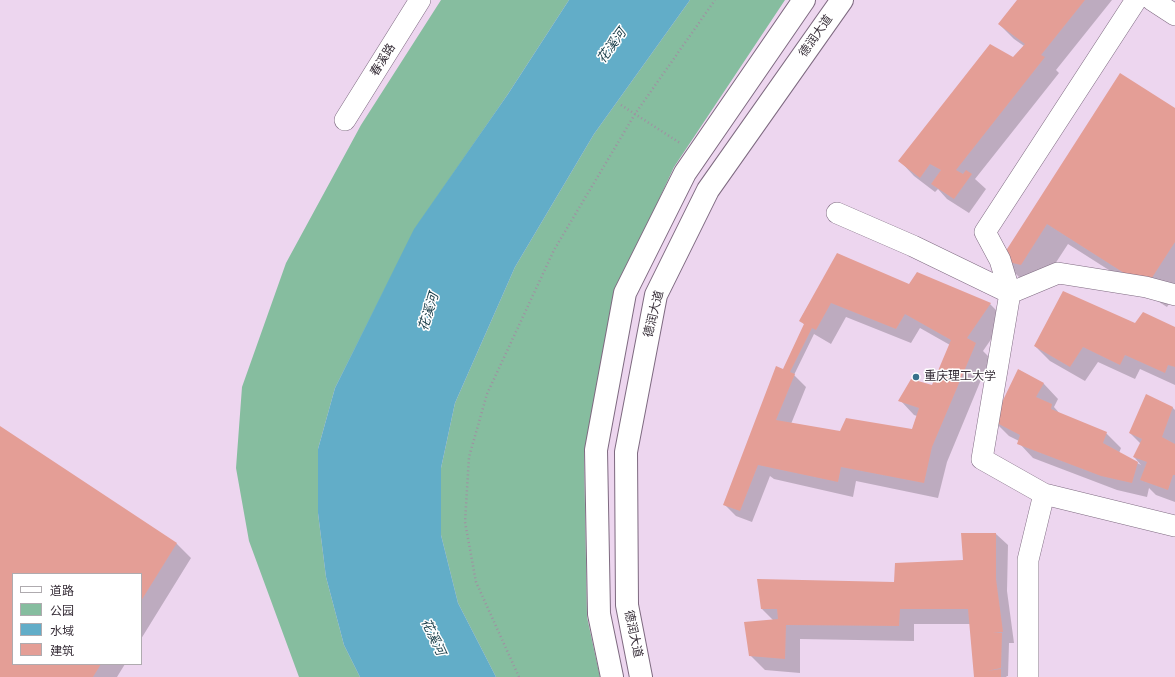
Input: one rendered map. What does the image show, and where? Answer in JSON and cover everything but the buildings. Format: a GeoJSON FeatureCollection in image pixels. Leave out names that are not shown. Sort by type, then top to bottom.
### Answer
{"type":"FeatureCollection","features":[{"type":"Feature","properties":{"kind":"main road"},"geometry":{"type":"LineString","coordinates":[[612,677],[599,614],[596,450],[625,293],[685,173],[804,0]]}},
{"type":"Feature","properties":{"kind":"main road","name":"德润大道"},"geometry":{"type":"LineString","coordinates":[[641,677],[626,605],[626,452],[656,295],[708,190],[842,0]]}},
{"type":"Feature","properties":{"kind":"street","name":"春溪路"},"geometry":{"type":"LineString","coordinates":[[345,120],[420,0]]}},
{"type":"Feature","properties":{"kind":"street"},"geometry":{"type":"LineString","coordinates":[[1136,0],[985,232],[1000,260],[1010,293],[982,459],[1044,494],[1175,526]]}},
{"type":"Feature","properties":{"kind":"street"},"geometry":{"type":"LineString","coordinates":[[1152,0],[1175,14]]}},
{"type":"Feature","properties":{"kind":"street"},"geometry":{"type":"LineString","coordinates":[[837,213],[913,246],[1010,293],[1058,272],[1146,287],[1175,295]]}},
{"type":"Feature","properties":{"kind":"street"},"geometry":{"type":"LineString","coordinates":[[1028,677],[1028,560],[1044,494]]}},
{"type":"Feature","properties":{"kind":"path"},"geometry":{"type":"LineString","coordinates":[[519,677],[476,582],[465,522],[469,457],[487,394],[554,250],[635,114],[716,0]]}},
{"type":"Feature","properties":{"kind":"path"},"geometry":{"type":"LineString","coordinates":[[621,105],[681,144]]}},
{"type":"Feature","properties":{"kind":"green space"},"geometry":{"type":"Polygon","coordinates":[[[441,0],[569,0],[508,94],[415,229],[335,388],[318,449],[318,513],[326,577],[344,645],[360,677],[299,677],[249,541],[236,468],[242,387],[286,263],[361,125],[441,0]]]}},
{"type":"Feature","properties":{"kind":"green space"},"geometry":{"type":"Polygon","coordinates":[[[690,0],[785,0],[674,167],[616,292],[584,453],[587,617],[600,677],[496,677],[458,603],[441,535],[441,468],[455,403],[515,267],[594,134],[690,0]]]}},
{"type":"Feature","properties":{"kind":"water","name":"花溪河"},"geometry":{"type":"Polygon","coordinates":[[[569,0],[690,0],[594,134],[515,267],[455,403],[441,468],[441,535],[458,603],[496,677],[360,677],[344,645],[326,577],[318,513],[318,449],[335,388],[414,229],[508,94],[569,0]]]}},
{"type":"Feature","properties":{"kind":"place","name":"重庆理工大学"},"geometry":{"type":"Point","coordinates":[916,377]}}]}
